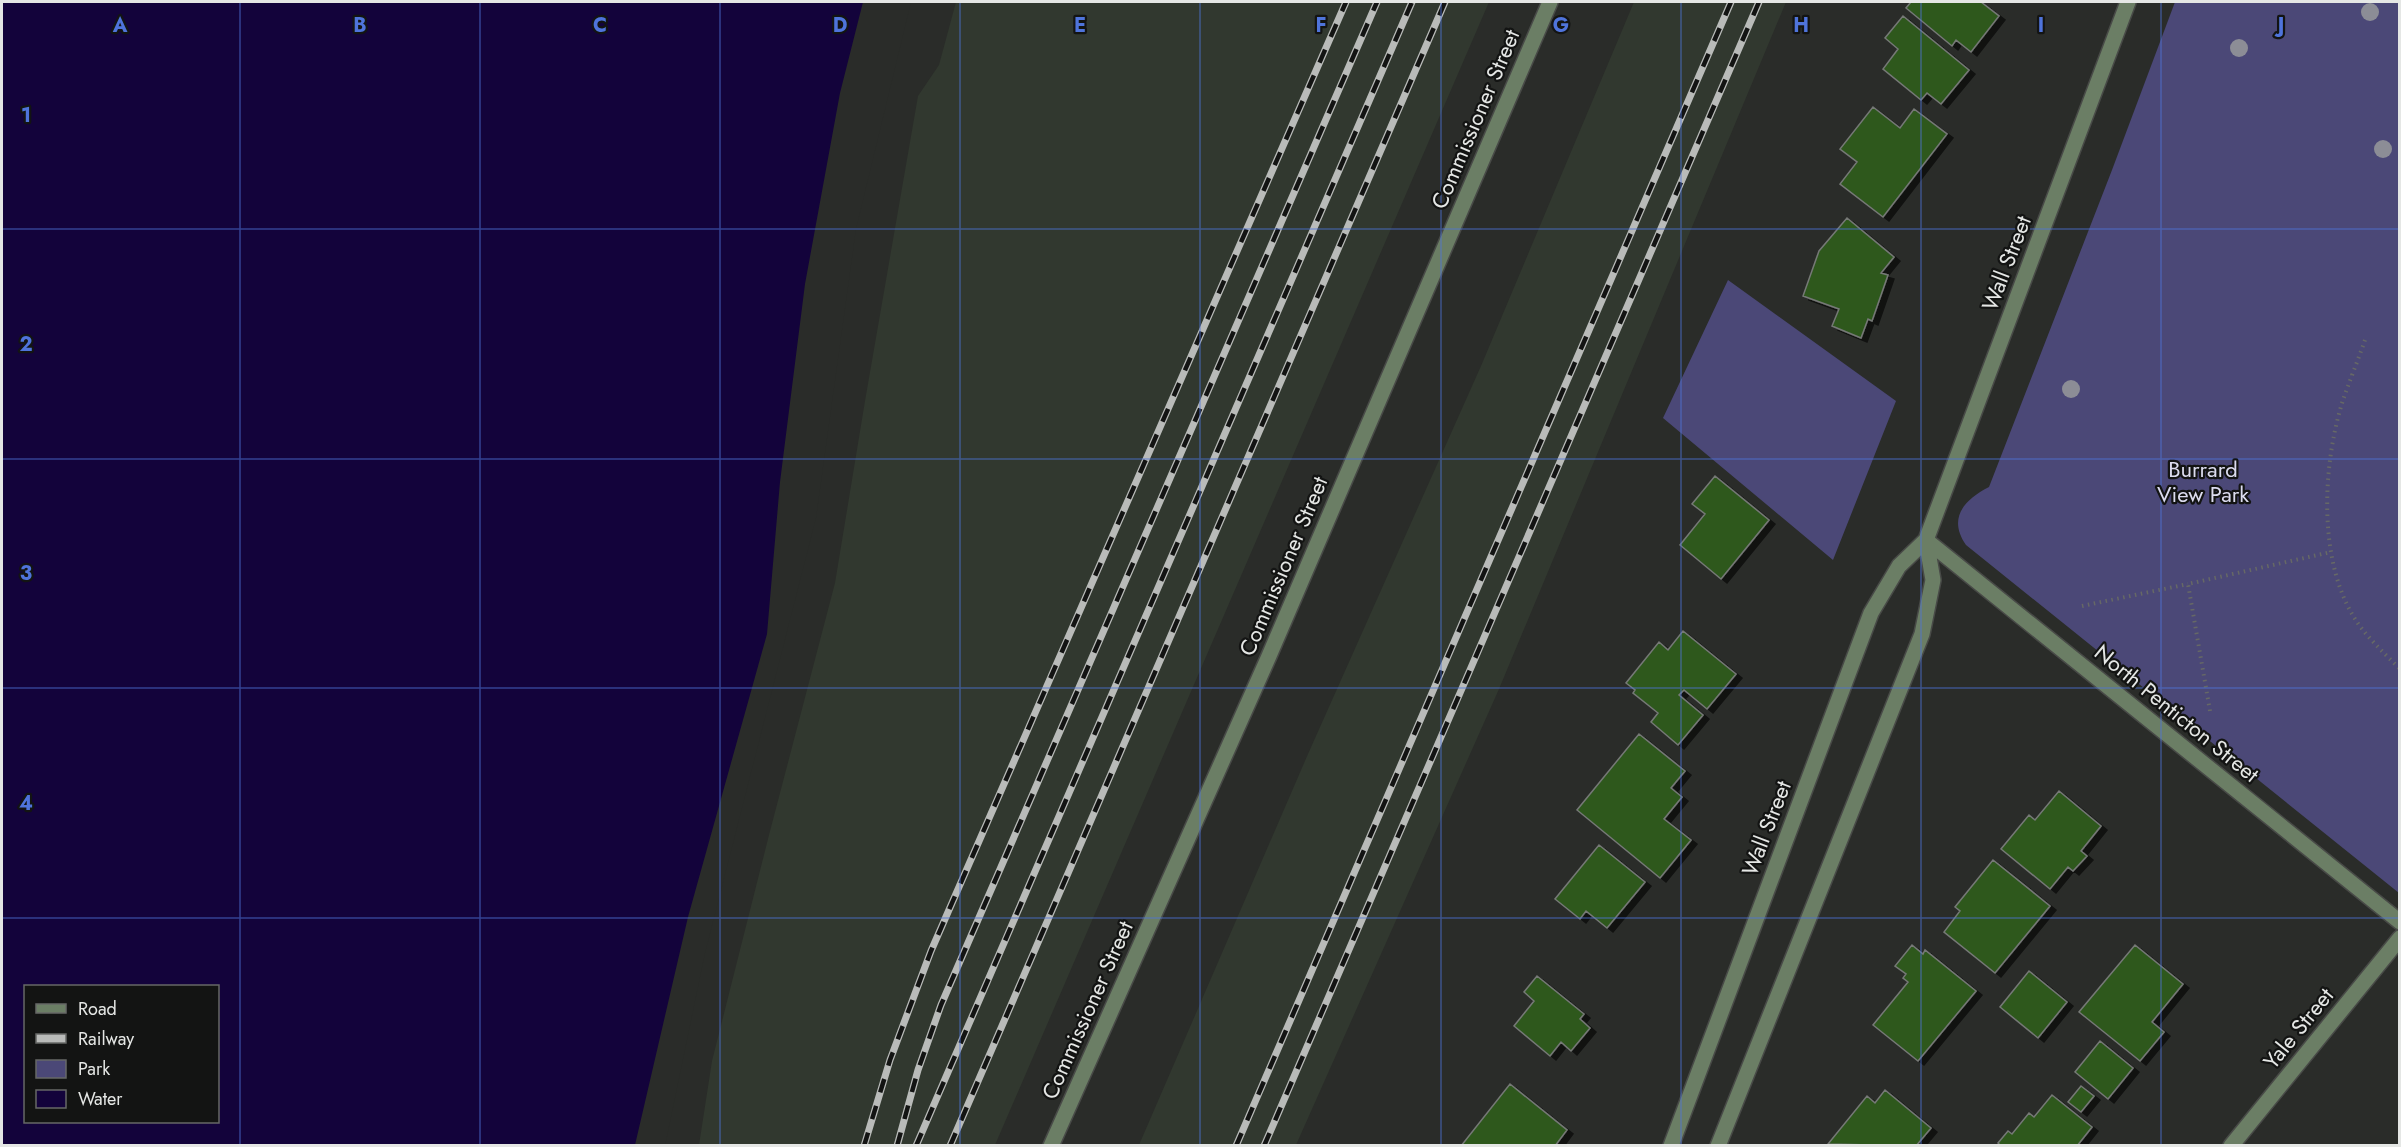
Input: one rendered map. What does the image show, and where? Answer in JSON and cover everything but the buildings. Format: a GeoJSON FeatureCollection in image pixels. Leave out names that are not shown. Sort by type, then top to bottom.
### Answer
{"type":"FeatureCollection","features":[{"type":"Feature","properties":{"kind":"street","name":"Commissioner Street"},"geometry":{"type":"LineString","coordinates":[[1052,1146],[1269,656],[1550,2]]}},
{"type":"Feature","properties":{"kind":"street","name":"Wall Street"},"geometry":{"type":"LineString","coordinates":[[1671,1146],[1871,613],[1899,566],[1926,540],[2128,2]]}},
{"type":"Feature","properties":{"kind":"street","name":"North Penticton Street"},"geometry":{"type":"LineString","coordinates":[[1926,540],[2400,922]]}},
{"type":"Feature","properties":{"kind":"street"},"geometry":{"type":"LineString","coordinates":[[1718,1146],[1922,634],[1933,580],[1926,540]]}},
{"type":"Feature","properties":{"kind":"street","name":"Yale Street"},"geometry":{"type":"LineString","coordinates":[[2232,1146],[2400,938]]}},
{"type":"Feature","properties":{"kind":"path"},"geometry":{"type":"LineString","coordinates":[[2365,340],[2343,401],[2335,433],[2327,523],[2331,552],[2341,590],[2359,624],[2400,669]]}},
{"type":"Feature","properties":{"kind":"path"},"geometry":{"type":"LineString","coordinates":[[2082,606],[2331,552]]}},
{"type":"Feature","properties":{"kind":"path"},"geometry":{"type":"LineString","coordinates":[[2188,584],[2210,711]]}},
{"type":"Feature","properties":{"kind":"shaded area"},"geometry":{"type":"Polygon","coordinates":[[[956,2],[1489,2],[995,1145],[699,1145],[712,1061],[835,583],[918,96],[939,65],[956,2]]]}},
{"type":"Feature","properties":{"kind":"shaded area"},"geometry":{"type":"Polygon","coordinates":[[[1634,2],[1786,2],[1499,689],[1296,1145],[1139,1145],[1308,754],[1481,366],[1634,2]]]}},
{"type":"Feature","properties":{"kind":"green space","name":"Burrard View Park"},"geometry":{"type":"Polygon","coordinates":[[[2175,2],[2399,2],[2399,893],[1966,545],[1958,526],[1961,510],[1973,497],[1989,487],[2175,2]]]}},
{"type":"Feature","properties":{"kind":"green space"},"geometry":{"type":"Polygon","coordinates":[[[1728,280],[1896,401],[1833,560],[1663,418],[1728,280]]]}},
{"type":"Feature","properties":{"kind":"water"},"geometry":{"type":"Polygon","coordinates":[[[2,2],[908,2],[854,229],[662,1145],[2,1146],[2,2]]]}},
{"type":"Feature","properties":{"kind":"pier"},"geometry":{"type":"Polygon","coordinates":[[[863,2],[911,2],[856,229],[816,518],[705,953],[665,1146],[635,1145],[688,917],[767,634],[780,482],[805,284],[840,93],[863,2]]]}},
{"type":"Feature","properties":{"kind":"railway"},"geometry":{"type":"LineString","coordinates":[[864,1146],[890,1060],[931,951],[1346,2]]}},
{"type":"Feature","properties":{"kind":"railway"},"geometry":{"type":"LineString","coordinates":[[897,1146],[918,1070],[941,1005],[1377,2]]}},
{"type":"Feature","properties":{"kind":"railway"},"geometry":{"type":"LineString","coordinates":[[916,1146],[1412,2]]}},
{"type":"Feature","properties":{"kind":"railway"},"geometry":{"type":"LineString","coordinates":[[950,1146],[1445,2]]}},
{"type":"Feature","properties":{"kind":"railway"},"geometry":{"type":"LineString","coordinates":[[1236,1146],[1731,2]]}},
{"type":"Feature","properties":{"kind":"railway"},"geometry":{"type":"LineString","coordinates":[[1264,1146],[1759,2]]}}]}
